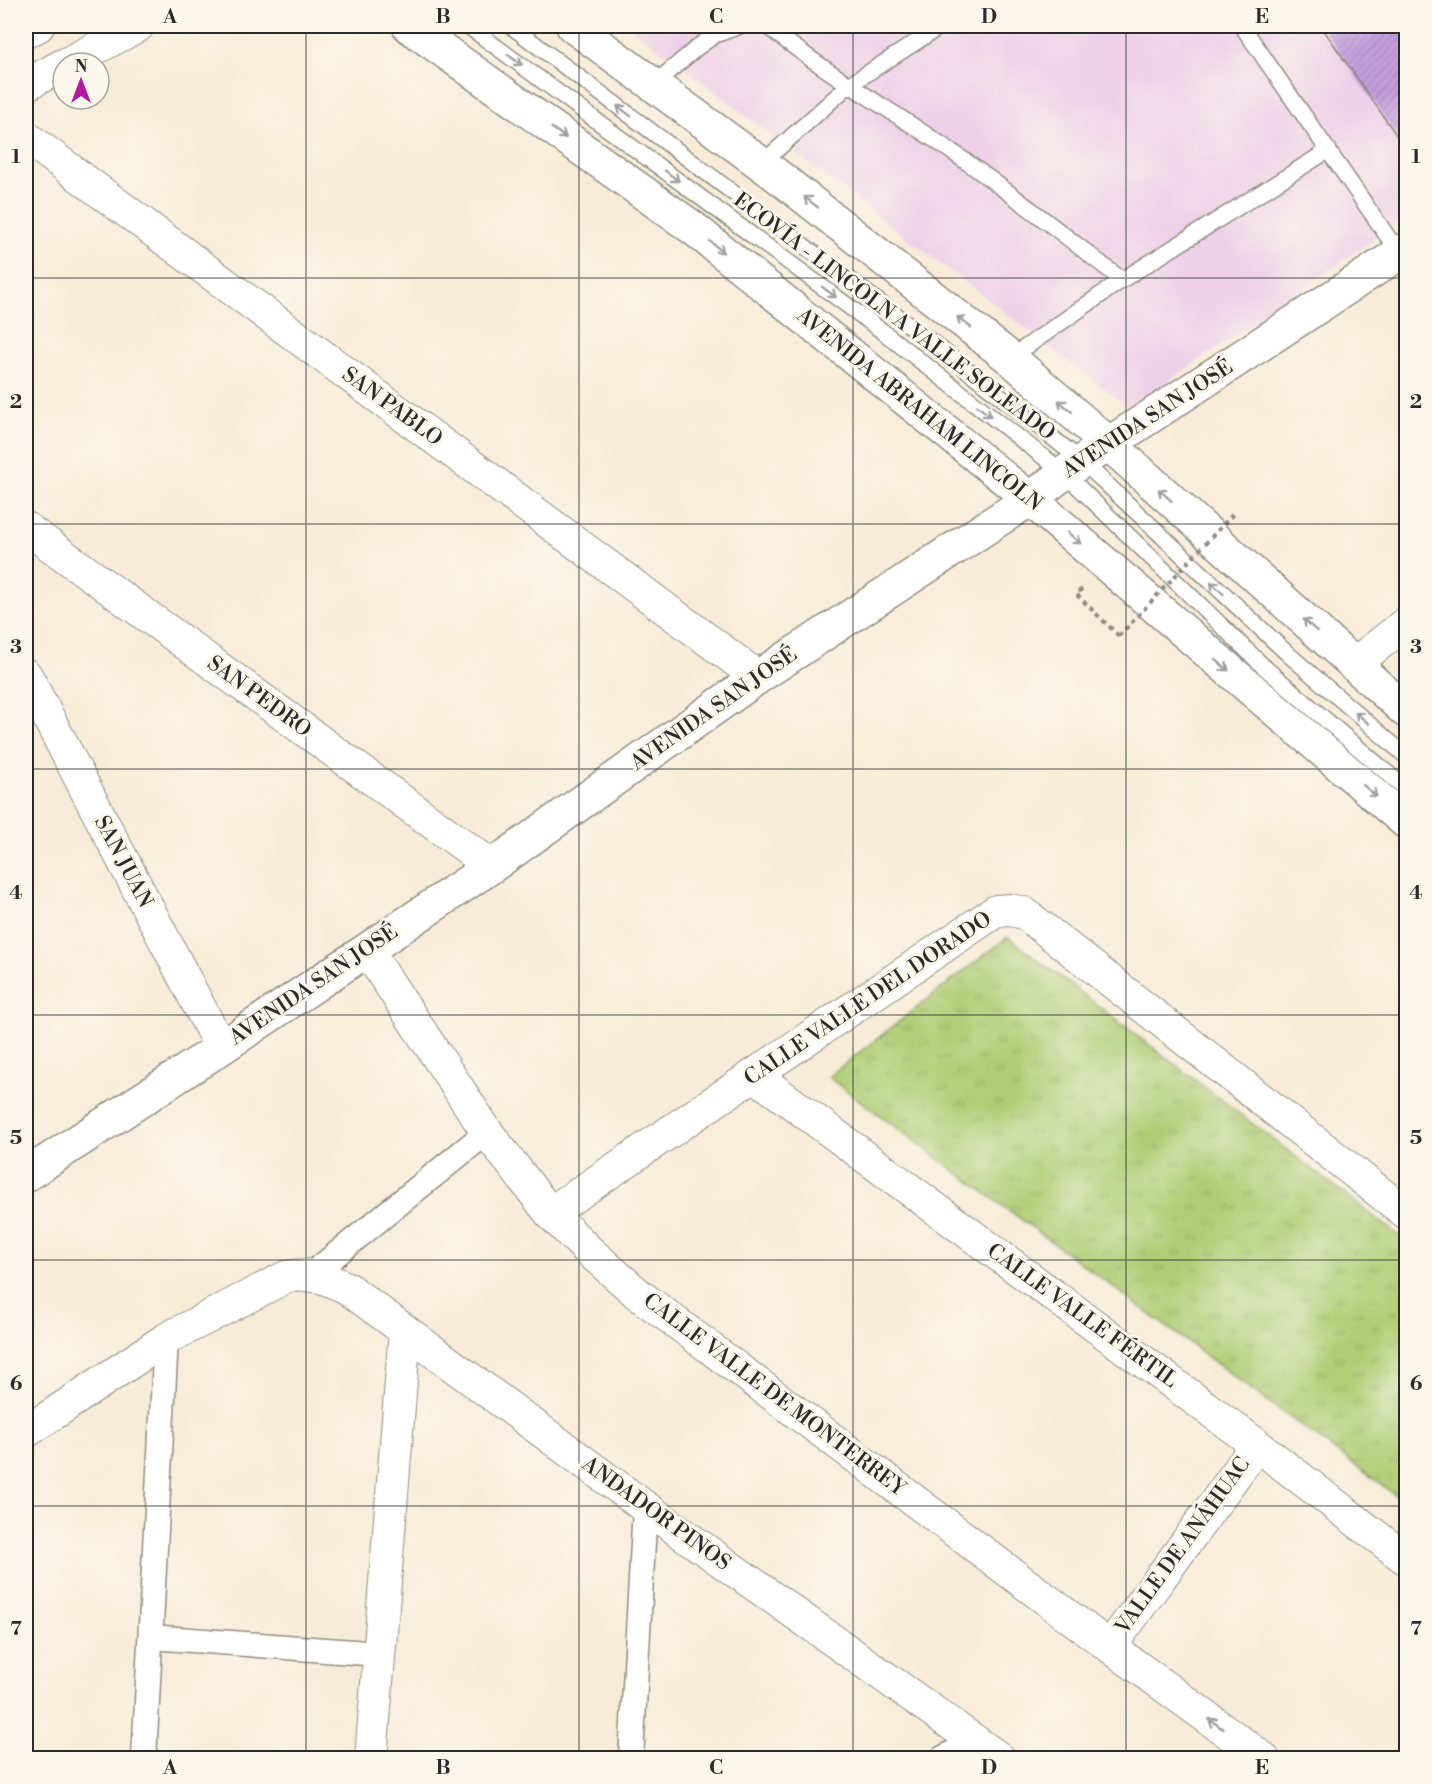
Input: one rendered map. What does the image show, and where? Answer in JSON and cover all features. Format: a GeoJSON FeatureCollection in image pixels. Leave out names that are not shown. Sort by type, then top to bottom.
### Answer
{"type":"FeatureCollection","features":[{"type":"Feature","properties":{"kind":"main road","name":"AVENIDA ABRAHAM LINCOLN"},"geometry":{"type":"LineString","coordinates":[[409,26],[693,228],[1030,499],[1407,822]]}},
{"type":"Feature","properties":{"kind":"main road"},"geometry":{"type":"LineString","coordinates":[[573,26],[761,164],[1010,358],[1407,711]]}},
{"type":"Feature","properties":{"kind":"main road","name":"AVENIDA SAN JOSÉ"},"geometry":{"type":"LineString","coordinates":[[26,1175],[221,1048],[492,866],[758,677],[1403,251]]}},
{"type":"Feature","properties":{"kind":"street"},"geometry":{"type":"LineString","coordinates":[[26,32],[38,26]]}},
{"type":"Feature","properties":{"kind":"street"},"geometry":{"type":"LineString","coordinates":[[91,51],[138,26]]}},
{"type":"Feature","properties":{"kind":"street"},"geometry":{"type":"LineString","coordinates":[[26,85],[51,72]]}},
{"type":"Feature","properties":{"kind":"street","name":"SAN PABLO"},"geometry":{"type":"LineString","coordinates":[[26,137],[758,677]]}},
{"type":"Feature","properties":{"kind":"street","name":"SAN PEDRO"},"geometry":{"type":"LineString","coordinates":[[26,528],[492,866]]}},
{"type":"Feature","properties":{"kind":"street"},"geometry":{"type":"LineString","coordinates":[[1353,665],[1407,623]]}},
{"type":"Feature","properties":{"kind":"street","name":"SAN JUAN"},"geometry":{"type":"LineString","coordinates":[[26,675],[221,1048]]}},
{"type":"Feature","properties":{"kind":"street","name":"CALLE VALLE DEL DORADO"},"geometry":{"type":"LineString","coordinates":[[550,1213],[1002,910],[1019,911],[1407,1213]]}},
{"type":"Feature","properties":{"kind":"street","name":"CALLE VALLE DE MONTERREY"},"geometry":{"type":"LineString","coordinates":[[367,950],[487,1132],[550,1213],[590,1252],[638,1294],[1110,1647],[1263,1758]]}},
{"type":"Feature","properties":{"kind":"street","name":"CALLE VALLE FÉRTIL"},"geometry":{"type":"LineString","coordinates":[[756,1076],[1257,1445],[1407,1559]]}},
{"type":"Feature","properties":{"kind":"street"},"geometry":{"type":"LineString","coordinates":[[26,1432],[166,1339],[286,1277],[312,1274],[487,1132]]}},
{"type":"Feature","properties":{"kind":"street","name":"ANDADOR PINOS"},"geometry":{"type":"LineString","coordinates":[[312,1274],[347,1288],[645,1507],[987,1750]]}},
{"type":"Feature","properties":{"kind":"street"},"geometry":{"type":"LineString","coordinates":[[371,1758],[405,1331]]}},
{"type":"Feature","properties":{"kind":"street"},"geometry":{"type":"LineString","coordinates":[[144,1758],[166,1339]]}},
{"type":"Feature","properties":{"kind":"street","name":"VALLE DE ANÁHUAC"},"geometry":{"type":"LineString","coordinates":[[1110,1647],[1257,1445]]}},
{"type":"Feature","properties":{"kind":"street"},"geometry":{"type":"LineString","coordinates":[[632,1758],[645,1507]]}},
{"type":"Feature","properties":{"kind":"street"},"geometry":{"type":"LineString","coordinates":[[151,1637],[380,1654]]}},
{"type":"Feature","properties":{"kind":"street"},"geometry":{"type":"LineString","coordinates":[[943,1758],[987,1750]]}},
{"type":"Feature","properties":{"kind":"lane","name":"ECOVÍA - LINCOLN A VALLE SOLEADO"},"geometry":{"type":"LineString","coordinates":[[468,26],[882,331],[1074,468],[1263,666],[1407,789]]}},
{"type":"Feature","properties":{"kind":"lane"},"geometry":{"type":"LineString","coordinates":[[511,26],[928,339],[1407,756]]}},
{"type":"Feature","properties":{"kind":"lane"},"geometry":{"type":"LineString","coordinates":[[654,84],[715,35],[740,26]]}},
{"type":"Feature","properties":{"kind":"lane"},"geometry":{"type":"LineString","coordinates":[[767,26],[849,85],[948,149],[1122,280]]}},
{"type":"Feature","properties":{"kind":"lane"},"geometry":{"type":"LineString","coordinates":[[761,164],[849,85],[940,26]]}},
{"type":"Feature","properties":{"kind":"lane"},"geometry":{"type":"LineString","coordinates":[[1242,26],[1403,251]]}},
{"type":"Feature","properties":{"kind":"lane"},"geometry":{"type":"LineString","coordinates":[[1010,358],[1122,280],[1329,150]]}},
{"type":"Feature","properties":{"kind":"path"},"geometry":{"type":"LineString","coordinates":[[1076,594],[1119,636],[1234,513]]}},
{"type":"Feature","properties":{"kind":"shaded area"},"geometry":{"type":"Polygon","coordinates":[[[629,26],[1406,26],[1406,217],[1130,408],[629,26]]]}},
{"type":"Feature","properties":{"kind":"green space"},"geometry":{"type":"Polygon","coordinates":[[[1008,937],[1406,1241],[1406,1503],[828,1077],[1008,937]]]}},
{"type":"Feature","properties":{"kind":"building"},"geometry":{"type":"Polygon","coordinates":[[[1321,26],[1406,26],[1406,149],[1321,26]]]}}]}
